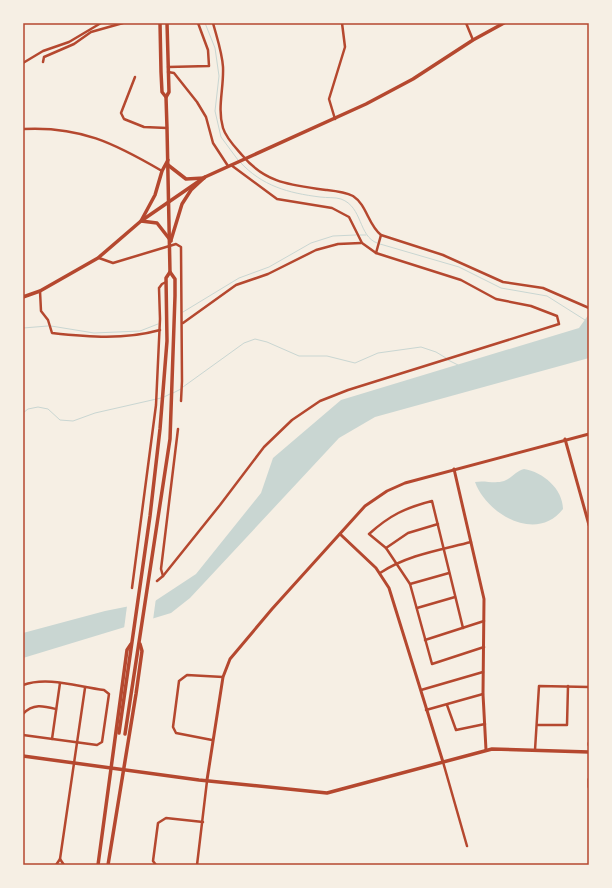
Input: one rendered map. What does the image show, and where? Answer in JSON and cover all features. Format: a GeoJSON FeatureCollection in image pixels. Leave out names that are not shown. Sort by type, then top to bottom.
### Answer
{"type":"FeatureCollection","features":[{"type":"Feature","properties":{"kind":"main road"},"geometry":{"type":"LineString","coordinates":[[160,23],[162,92],[166,97]]}},
{"type":"Feature","properties":{"kind":"main road"},"geometry":{"type":"LineString","coordinates":[[119,733],[140,590],[164,389],[167,323],[166,278],[170,272],[171,243],[166,97],[169,92],[167,23]]}},
{"type":"Feature","properties":{"kind":"main road"},"geometry":{"type":"LineString","coordinates":[[23,297],[40,291],[98,258],[140,221],[205,178],[242,159],[335,119],[413,79],[473,40],[504,23]]}},
{"type":"Feature","properties":{"kind":"main road"},"geometry":{"type":"LineString","coordinates":[[140,221],[155,196],[162,171],[168,160]]}},
{"type":"Feature","properties":{"kind":"main road"},"geometry":{"type":"LineString","coordinates":[[168,165],[186,179],[205,178]]}},
{"type":"Feature","properties":{"kind":"main road"},"geometry":{"type":"LineString","coordinates":[[171,243],[182,204],[191,190],[205,178]]}},
{"type":"Feature","properties":{"kind":"main road"},"geometry":{"type":"LineString","coordinates":[[140,221],[157,224],[171,243]]}},
{"type":"Feature","properties":{"kind":"main road"},"geometry":{"type":"LineString","coordinates":[[125,734],[170,439],[175,279],[170,272]]}},
{"type":"Feature","properties":{"kind":"main road"},"geometry":{"type":"LineString","coordinates":[[108,865],[138,681],[142,651],[140,641]]}},
{"type":"Feature","properties":{"kind":"main road"},"geometry":{"type":"LineString","coordinates":[[98,865],[127,650],[132,642]]}},
{"type":"Feature","properties":{"kind":"main road"},"geometry":{"type":"LineString","coordinates":[[23,756],[123,770],[327,793],[355,787],[486,750],[589,752]]}},
{"type":"Feature","properties":{"kind":"street"},"geometry":{"type":"LineString","coordinates":[[23,63],[43,51],[69,42],[101,23]]}},
{"type":"Feature","properties":{"kind":"street"},"geometry":{"type":"LineString","coordinates":[[43,62],[44,57],[74,44],[91,32],[123,23]]}},
{"type":"Feature","properties":{"kind":"street"},"geometry":{"type":"LineString","coordinates":[[168,67],[209,66],[208,50],[198,23]]}},
{"type":"Feature","properties":{"kind":"street"},"geometry":{"type":"LineString","coordinates":[[212,23],[220,45],[223,67],[220,111],[223,129],[242,159],[260,173],[278,182],[342,192],[353,196],[362,204],[374,230],[381,237],[443,255],[503,282],[543,288],[589,308]]}},
{"type":"Feature","properties":{"kind":"street"},"geometry":{"type":"LineString","coordinates":[[335,119],[328,99],[345,47],[342,23]]}},
{"type":"Feature","properties":{"kind":"street"},"geometry":{"type":"LineString","coordinates":[[466,23],[473,40]]}},
{"type":"Feature","properties":{"kind":"street"},"geometry":{"type":"LineString","coordinates":[[157,581],[163,576],[220,505],[264,447],[292,420],[320,401],[348,390],[559,324],[557,316],[531,306],[496,299],[461,280],[376,253],[361,242],[350,217],[332,208],[277,199],[229,166],[213,143],[206,118],[197,102],[174,73],[168,72]]}},
{"type":"Feature","properties":{"kind":"street"},"geometry":{"type":"LineString","coordinates":[[135,77],[121,113],[124,119],[144,127],[167,128]]}},
{"type":"Feature","properties":{"kind":"street"},"geometry":{"type":"LineString","coordinates":[[23,129],[42,128],[89,134],[128,151],[162,171]]}},
{"type":"Feature","properties":{"kind":"street"},"geometry":{"type":"LineString","coordinates":[[376,253],[381,237]]}},
{"type":"Feature","properties":{"kind":"street"},"geometry":{"type":"LineString","coordinates":[[182,324],[236,285],[268,274],[316,250],[338,244],[361,242]]}},
{"type":"Feature","properties":{"kind":"street"},"geometry":{"type":"LineString","coordinates":[[98,258],[113,263],[171,243],[180,245],[182,250],[182,391],[180,401]]}},
{"type":"Feature","properties":{"kind":"street"},"geometry":{"type":"LineString","coordinates":[[132,588],[156,402],[161,342],[159,288],[162,284],[167,282]]}},
{"type":"Feature","properties":{"kind":"street"},"geometry":{"type":"LineString","coordinates":[[40,291],[40,311],[48,320],[52,333],[93,338],[140,336],[160,329]]}},
{"type":"Feature","properties":{"kind":"street"},"geometry":{"type":"LineString","coordinates":[[163,576],[161,569],[178,429]]}},
{"type":"Feature","properties":{"kind":"street"},"geometry":{"type":"LineString","coordinates":[[197,865],[212,740],[222,678],[230,658],[365,506],[387,491],[404,483],[565,439],[589,435]]}},
{"type":"Feature","properties":{"kind":"street"},"geometry":{"type":"LineString","coordinates":[[565,439],[589,524]]}},
{"type":"Feature","properties":{"kind":"street"},"geometry":{"type":"LineString","coordinates":[[454,469],[484,598],[484,694],[486,750]]}},
{"type":"Feature","properties":{"kind":"street"},"geometry":{"type":"LineString","coordinates":[[463,628],[432,501],[402,510],[385,519],[369,534],[386,548],[410,584],[432,664],[484,647]]}},
{"type":"Feature","properties":{"kind":"street"},"geometry":{"type":"LineString","coordinates":[[386,548],[408,533],[438,524]]}},
{"type":"Feature","properties":{"kind":"street"},"geometry":{"type":"LineString","coordinates":[[340,534],[380,572],[393,597],[467,846]]}},
{"type":"Feature","properties":{"kind":"street"},"geometry":{"type":"LineString","coordinates":[[380,572],[397,563],[422,554],[471,542]]}},
{"type":"Feature","properties":{"kind":"street"},"geometry":{"type":"LineString","coordinates":[[410,584],[449,573]]}},
{"type":"Feature","properties":{"kind":"street"},"geometry":{"type":"LineString","coordinates":[[417,608],[455,597]]}},
{"type":"Feature","properties":{"kind":"street"},"geometry":{"type":"LineString","coordinates":[[425,640],[484,621]]}},
{"type":"Feature","properties":{"kind":"street"},"geometry":{"type":"LineString","coordinates":[[421,690],[484,672]]}},
{"type":"Feature","properties":{"kind":"street"},"geometry":{"type":"LineString","coordinates":[[212,740],[176,733],[173,727],[179,682],[187,675],[222,678]]}},
{"type":"Feature","properties":{"kind":"street"},"geometry":{"type":"LineString","coordinates":[[23,686],[42,682],[60,683],[104,690],[109,694],[102,742],[97,745],[23,735]]}},
{"type":"Feature","properties":{"kind":"street"},"geometry":{"type":"LineString","coordinates":[[52,739],[60,683]]}},
{"type":"Feature","properties":{"kind":"street"},"geometry":{"type":"LineString","coordinates":[[535,750],[538,725],[539,686],[589,687]]}},
{"type":"Feature","properties":{"kind":"street"},"geometry":{"type":"LineString","coordinates":[[538,725],[567,725],[568,686]]}},
{"type":"Feature","properties":{"kind":"street"},"geometry":{"type":"LineString","coordinates":[[56,865],[60,859],[85,688]]}},
{"type":"Feature","properties":{"kind":"street"},"geometry":{"type":"LineString","coordinates":[[426,710],[484,694]]}},
{"type":"Feature","properties":{"kind":"street"},"geometry":{"type":"LineString","coordinates":[[23,714],[33,706],[40,705],[56,709]]}},
{"type":"Feature","properties":{"kind":"street"},"geometry":{"type":"LineString","coordinates":[[447,705],[456,730],[485,724]]}},
{"type":"Feature","properties":{"kind":"street"},"geometry":{"type":"LineString","coordinates":[[589,779],[589,787]]}},
{"type":"Feature","properties":{"kind":"street"},"geometry":{"type":"LineString","coordinates":[[156,865],[153,861],[158,823],[166,818],[203,822]]}},
{"type":"Feature","properties":{"kind":"street"},"geometry":{"type":"LineString","coordinates":[[60,859],[64,865]]}},
{"type":"Feature","properties":{"kind":"shaded area"},"geometry":{"type":"Polygon","coordinates":[[[589,314],[589,358],[375,417],[339,438],[190,598],[171,613],[23,658],[23,633],[105,611],[155,601],[196,574],[261,493],[273,458],[341,400],[579,328],[589,314]]]}},
{"type":"Feature","properties":{"kind":"shaded area"},"geometry":{"type":"Polygon","coordinates":[[[524,469],[545,478],[556,488],[560,495],[563,509],[552,519],[540,524],[527,524],[514,521],[501,514],[490,505],[481,494],[475,482],[504,481],[524,469]]]}},
{"type":"Feature","properties":{"kind":"pier"},"geometry":{"type":"Polygon","coordinates":[[[156,598],[153,620],[124,629],[127,606],[156,598]]]}},
{"type":"Feature","properties":{"kind":"waterway"},"geometry":{"type":"LineString","coordinates":[[205,23],[215,48],[219,76],[215,111],[221,137],[238,160]]}},
{"type":"Feature","properties":{"kind":"waterway"},"geometry":{"type":"LineString","coordinates":[[240,162],[257,177],[276,187],[308,195],[339,198],[348,203],[353,208],[366,234],[377,243]]}},
{"type":"Feature","properties":{"kind":"waterway"},"geometry":{"type":"LineString","coordinates":[[183,312],[239,278],[269,267],[311,243],[333,236],[356,235]]}},
{"type":"Feature","properties":{"kind":"waterway"},"geometry":{"type":"LineString","coordinates":[[360,235],[366,235]]}},
{"type":"Feature","properties":{"kind":"waterway"},"geometry":{"type":"LineString","coordinates":[[380,244],[459,267],[501,288],[547,296],[585,320]]}},
{"type":"Feature","properties":{"kind":"waterway"},"geometry":{"type":"LineString","coordinates":[[51,326],[94,333],[140,331],[158,324]]}},
{"type":"Feature","properties":{"kind":"waterway"},"geometry":{"type":"LineString","coordinates":[[23,328],[48,326]]}},
{"type":"Feature","properties":{"kind":"waterway"},"geometry":{"type":"LineString","coordinates":[[183,387],[244,343],[255,339],[267,342],[299,356],[327,356],[355,363],[378,353],[421,347],[436,352],[446,358]]}},
{"type":"Feature","properties":{"kind":"waterway"},"geometry":{"type":"LineString","coordinates":[[448,360],[458,365]]}},
{"type":"Feature","properties":{"kind":"waterway"},"geometry":{"type":"LineString","coordinates":[[173,393],[181,389]]}},
{"type":"Feature","properties":{"kind":"waterway"},"geometry":{"type":"LineString","coordinates":[[164,397],[170,394]]}},
{"type":"Feature","properties":{"kind":"waterway"},"geometry":{"type":"LineString","coordinates":[[23,413],[28,409],[38,407],[48,409],[60,420],[73,421],[95,413],[161,398]]}}]}
